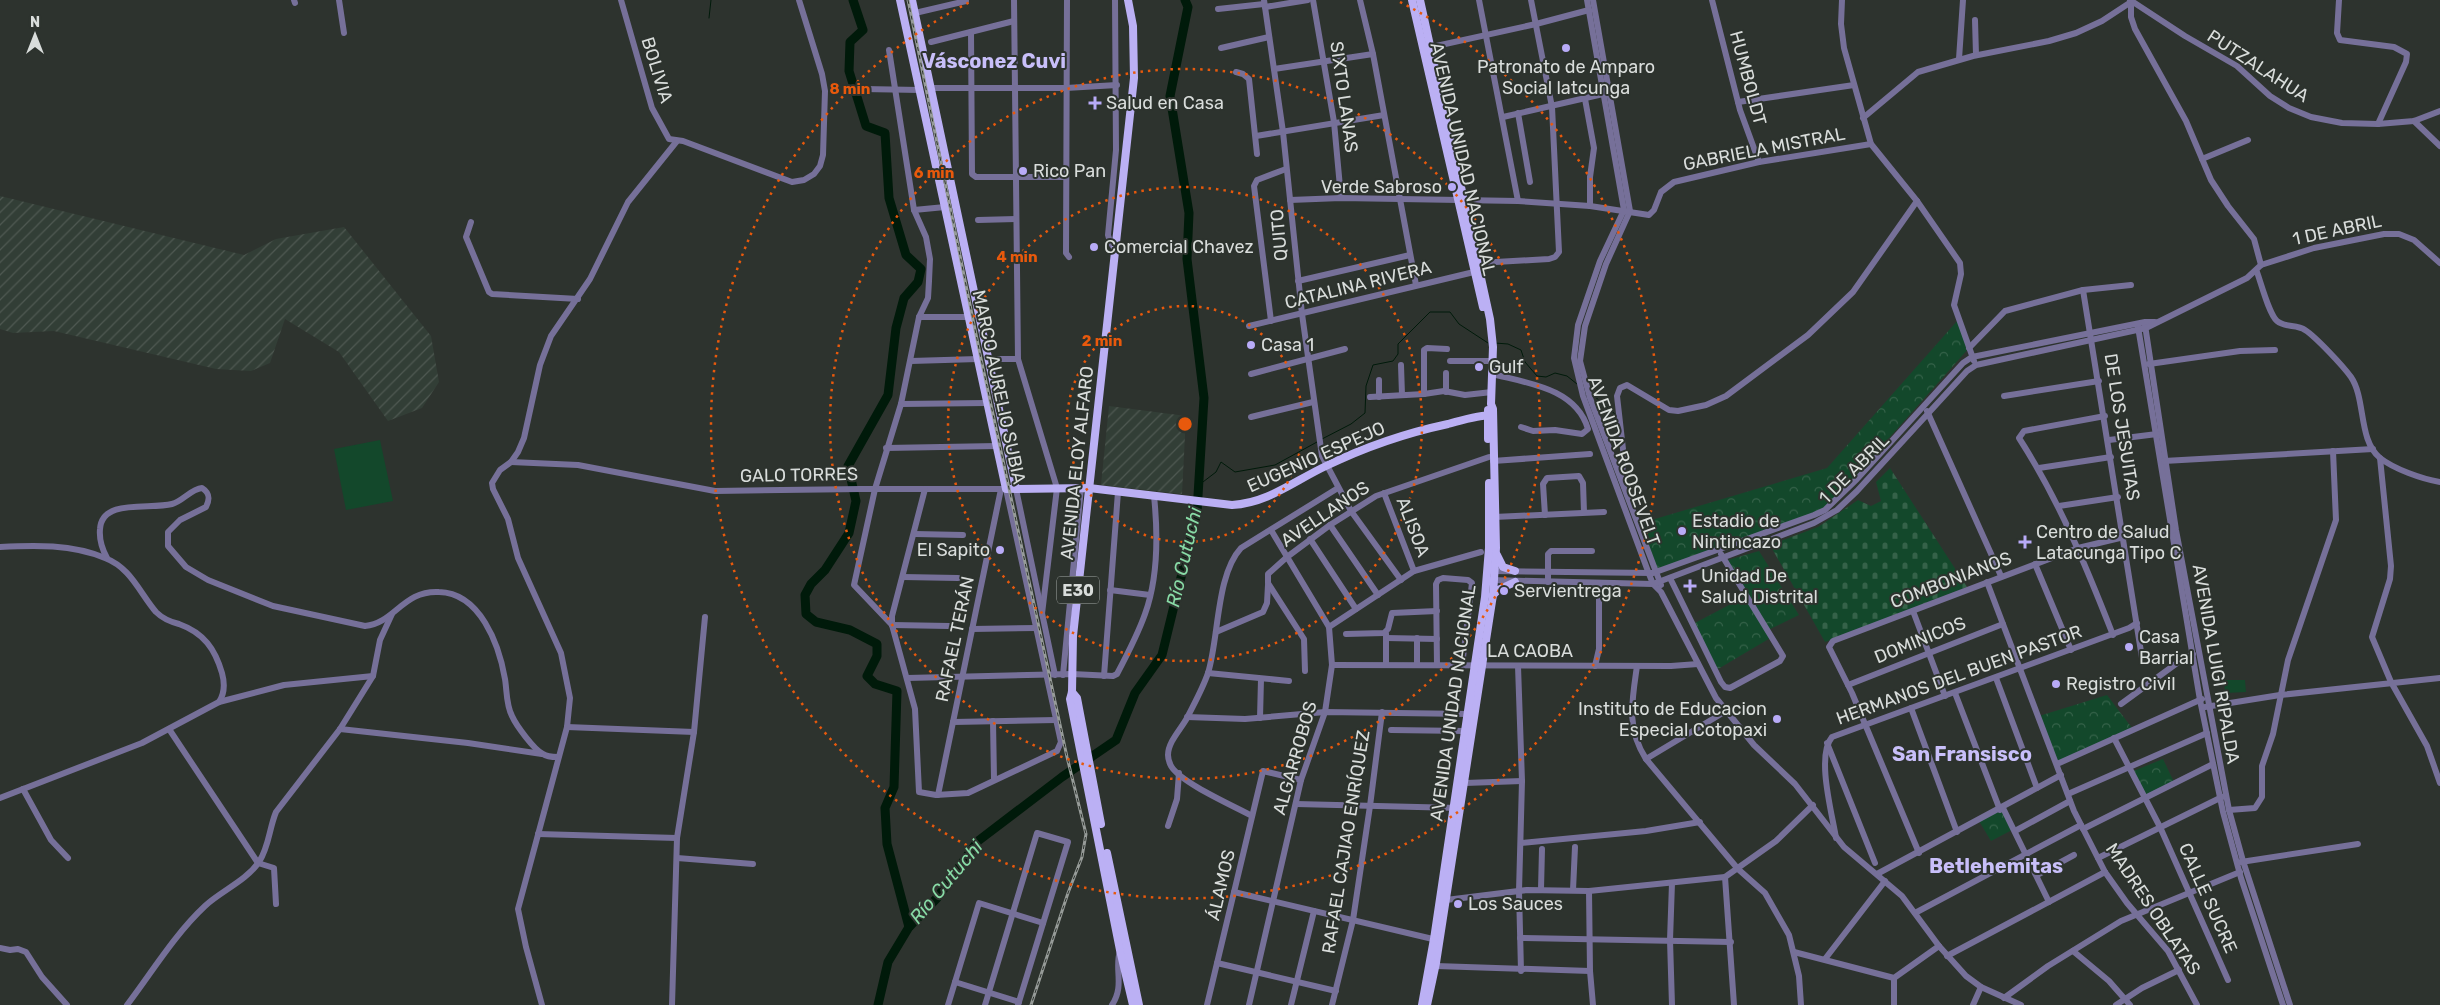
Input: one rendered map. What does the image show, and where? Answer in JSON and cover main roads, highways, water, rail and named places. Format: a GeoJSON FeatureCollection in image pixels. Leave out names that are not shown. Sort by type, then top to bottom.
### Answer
{"type":"FeatureCollection","features":[{"type":"Feature","properties":{"kind":"main road","name":"MARCO AURELIO SUBIA"},"geometry":{"type":"LineString","coordinates":[[900,0],[997,446],[1003,489]]}},
{"type":"Feature","properties":{"kind":"main road","name":"MARCO AURELIO SUBIA"},"geometry":{"type":"LineString","coordinates":[[912,0],[1016,489]]}},
{"type":"Feature","properties":{"kind":"main road","name":"AVENIDA ELOY ALFARO"},"geometry":{"type":"LineString","coordinates":[[1098,820],[1070,699],[1085,488],[1134,78],[1133,26],[1128,0]]}},
{"type":"Feature","properties":{"kind":"main road","name":"AVENIDA UNIDAD NACIONAL"},"geometry":{"type":"LineString","coordinates":[[1412,0],[1427,48]]}},
{"type":"Feature","properties":{"kind":"main road","name":"AVENIDA UNIDAD NACIONAL"},"geometry":{"type":"LineString","coordinates":[[1420,0],[1427,48],[1461,200],[1474,272],[1486,320],[1489,323]]}},
{"type":"Feature","properties":{"kind":"main road","name":"AVENIDA UNIDAD NACIONAL"},"geometry":{"type":"LineString","coordinates":[[1461,200],[1478,263],[1490,319],[1492,339],[1490,415],[1491,571]]}},
{"type":"Feature","properties":{"kind":"main road","name":"EUGENIO ESPEJO"},"geometry":{"type":"LineString","coordinates":[[1085,488],[1232,505],[1249,504],[1264,500],[1326,466],[1363,449],[1417,431],[1490,415]]}},
{"type":"Feature","properties":{"kind":"main road","name":"AVENIDA UNIDAD NACIONAL"},"geometry":{"type":"LineString","coordinates":[[1427,1005],[1436,966],[1437,940],[1457,808],[1465,783],[1478,666],[1495,552],[1491,459]]}},
{"type":"Feature","properties":{"kind":"main road","name":"GALO TORRES"},"geometry":{"type":"LineString","coordinates":[[1003,489],[1085,488]]}},
{"type":"Feature","properties":{"kind":"main road"},"geometry":{"type":"LineString","coordinates":[[1495,552],[1503,567],[1515,571]]}},
{"type":"Feature","properties":{"kind":"main road","name":"AVENIDA UNIDAD NACIONAL"},"geometry":{"type":"LineString","coordinates":[[1422,1005],[1446,900],[1465,731],[1493,595],[1490,580]]}},
{"type":"Feature","properties":{"kind":"main road"},"geometry":{"type":"LineString","coordinates":[[1493,595],[1498,590],[1515,582]]}},
{"type":"Feature","properties":{"kind":"main road","name":"E30"},"geometry":{"type":"LineString","coordinates":[[1098,820],[1120,950],[1133,1005]]}},
{"type":"Feature","properties":{"kind":"main road","name":"E30"},"geometry":{"type":"LineString","coordinates":[[1098,820],[1139,1005]]}},
{"type":"Feature","properties":{"kind":"waterway"},"geometry":{"type":"LineString","coordinates":[[709,18],[711,0]]}},
{"type":"Feature","properties":{"kind":"waterway"},"geometry":{"type":"LineString","coordinates":[[853,0],[863,30],[850,42],[849,71],[866,126],[885,133],[889,198],[906,255],[921,269],[918,282],[904,298],[896,328],[888,395],[848,466],[856,501],[849,533],[825,570],[811,584],[805,595],[806,614],[816,622],[850,630],[877,644],[877,656],[867,676],[875,684],[897,691],[894,787],[885,808],[887,844],[909,927]]}},
{"type":"Feature","properties":{"kind":"waterway","name":"Río Cutuchi"},"geometry":{"type":"LineString","coordinates":[[878,1005],[888,962],[909,927],[937,898],[978,841],[1062,777],[1116,740],[1135,693],[1162,655],[1197,512],[1204,398],[1187,259],[1189,213],[1170,96],[1188,7],[1185,0]]}},
{"type":"Feature","properties":{"kind":"waterway"},"geometry":{"type":"LineString","coordinates":[[1322,439],[1351,424],[1365,413],[1366,386],[1373,365],[1393,361],[1398,354],[1398,344],[1430,312],[1450,312],[1459,324],[1488,343]]}},
{"type":"Feature","properties":{"kind":"waterway"},"geometry":{"type":"LineString","coordinates":[[1495,343],[1508,344],[1521,350],[1525,362],[1537,376],[1546,377],[1555,373],[1567,376],[1577,384]]}},
{"type":"Feature","properties":{"kind":"waterway"},"geometry":{"type":"LineString","coordinates":[[1593,395],[1616,415]]}},
{"type":"Feature","properties":{"kind":"waterway"},"geometry":{"type":"LineString","coordinates":[[1199,485],[1216,472],[1221,462],[1235,472],[1275,465],[1317,442]]}},
{"type":"Feature","properties":{"kind":"railway"},"geometry":{"type":"LineString","coordinates":[[908,0],[980,354],[1067,757],[1086,834],[1082,857],[1068,893],[1031,1005]]}},
{"type":"Feature","properties":{"kind":"place","name":"Patronato de Amparo Social latcunga"},"geometry":{"type":"Point","coordinates":[1566,48]}},
{"type":"Feature","properties":{"kind":"place","name":"Salud en Casa"},"geometry":{"type":"Point","coordinates":[1095,103]}},
{"type":"Feature","properties":{"kind":"place","name":"Rico Pan"},"geometry":{"type":"Point","coordinates":[1023,171]}},
{"type":"Feature","properties":{"kind":"place","name":"Verde Sabroso"},"geometry":{"type":"Point","coordinates":[1452,187]}},
{"type":"Feature","properties":{"kind":"place","name":"Comercial Chavez"},"geometry":{"type":"Point","coordinates":[1094,247]}},
{"type":"Feature","properties":{"kind":"place","name":"Casa 1"},"geometry":{"type":"Point","coordinates":[1251,345]}},
{"type":"Feature","properties":{"kind":"place","name":"Gulf"},"geometry":{"type":"Point","coordinates":[1479,367]}},
{"type":"Feature","properties":{"kind":"place","name":"Estadio de Nintincazo"},"geometry":{"type":"Point","coordinates":[1682,531]}},
{"type":"Feature","properties":{"kind":"place","name":"Centro de Salud Latacunga Tipo C"},"geometry":{"type":"Point","coordinates":[2025,542]}},
{"type":"Feature","properties":{"kind":"place","name":"El Sapito"},"geometry":{"type":"Point","coordinates":[1000,550]}},
{"type":"Feature","properties":{"kind":"place","name":"Unidad De Salud Distrital"},"geometry":{"type":"Point","coordinates":[1690,586]}},
{"type":"Feature","properties":{"kind":"place","name":"Servientrega"},"geometry":{"type":"Point","coordinates":[1504,591]}},
{"type":"Feature","properties":{"kind":"place","name":"Casa Barrial"},"geometry":{"type":"Point","coordinates":[2129,647]}},
{"type":"Feature","properties":{"kind":"place","name":"Registro Civil"},"geometry":{"type":"Point","coordinates":[2056,684]}},
{"type":"Feature","properties":{"kind":"place","name":"Instituto de Educacion Especial Cotopaxi"},"geometry":{"type":"Point","coordinates":[1777,719]}},
{"type":"Feature","properties":{"kind":"place","name":"Los Sauces"},"geometry":{"type":"Point","coordinates":[1458,904]}},
{"type":"Feature","properties":{"kind":"district","name":"Vásconez Cuvi"},"geometry":{"type":"Point","coordinates":[994,61]}},
{"type":"Feature","properties":{"kind":"district","name":"San Fransisco"},"geometry":{"type":"Point","coordinates":[1962,754]}},
{"type":"Feature","properties":{"kind":"district","name":"Betlehemitas"},"geometry":{"type":"Point","coordinates":[1996,866]}}]}
